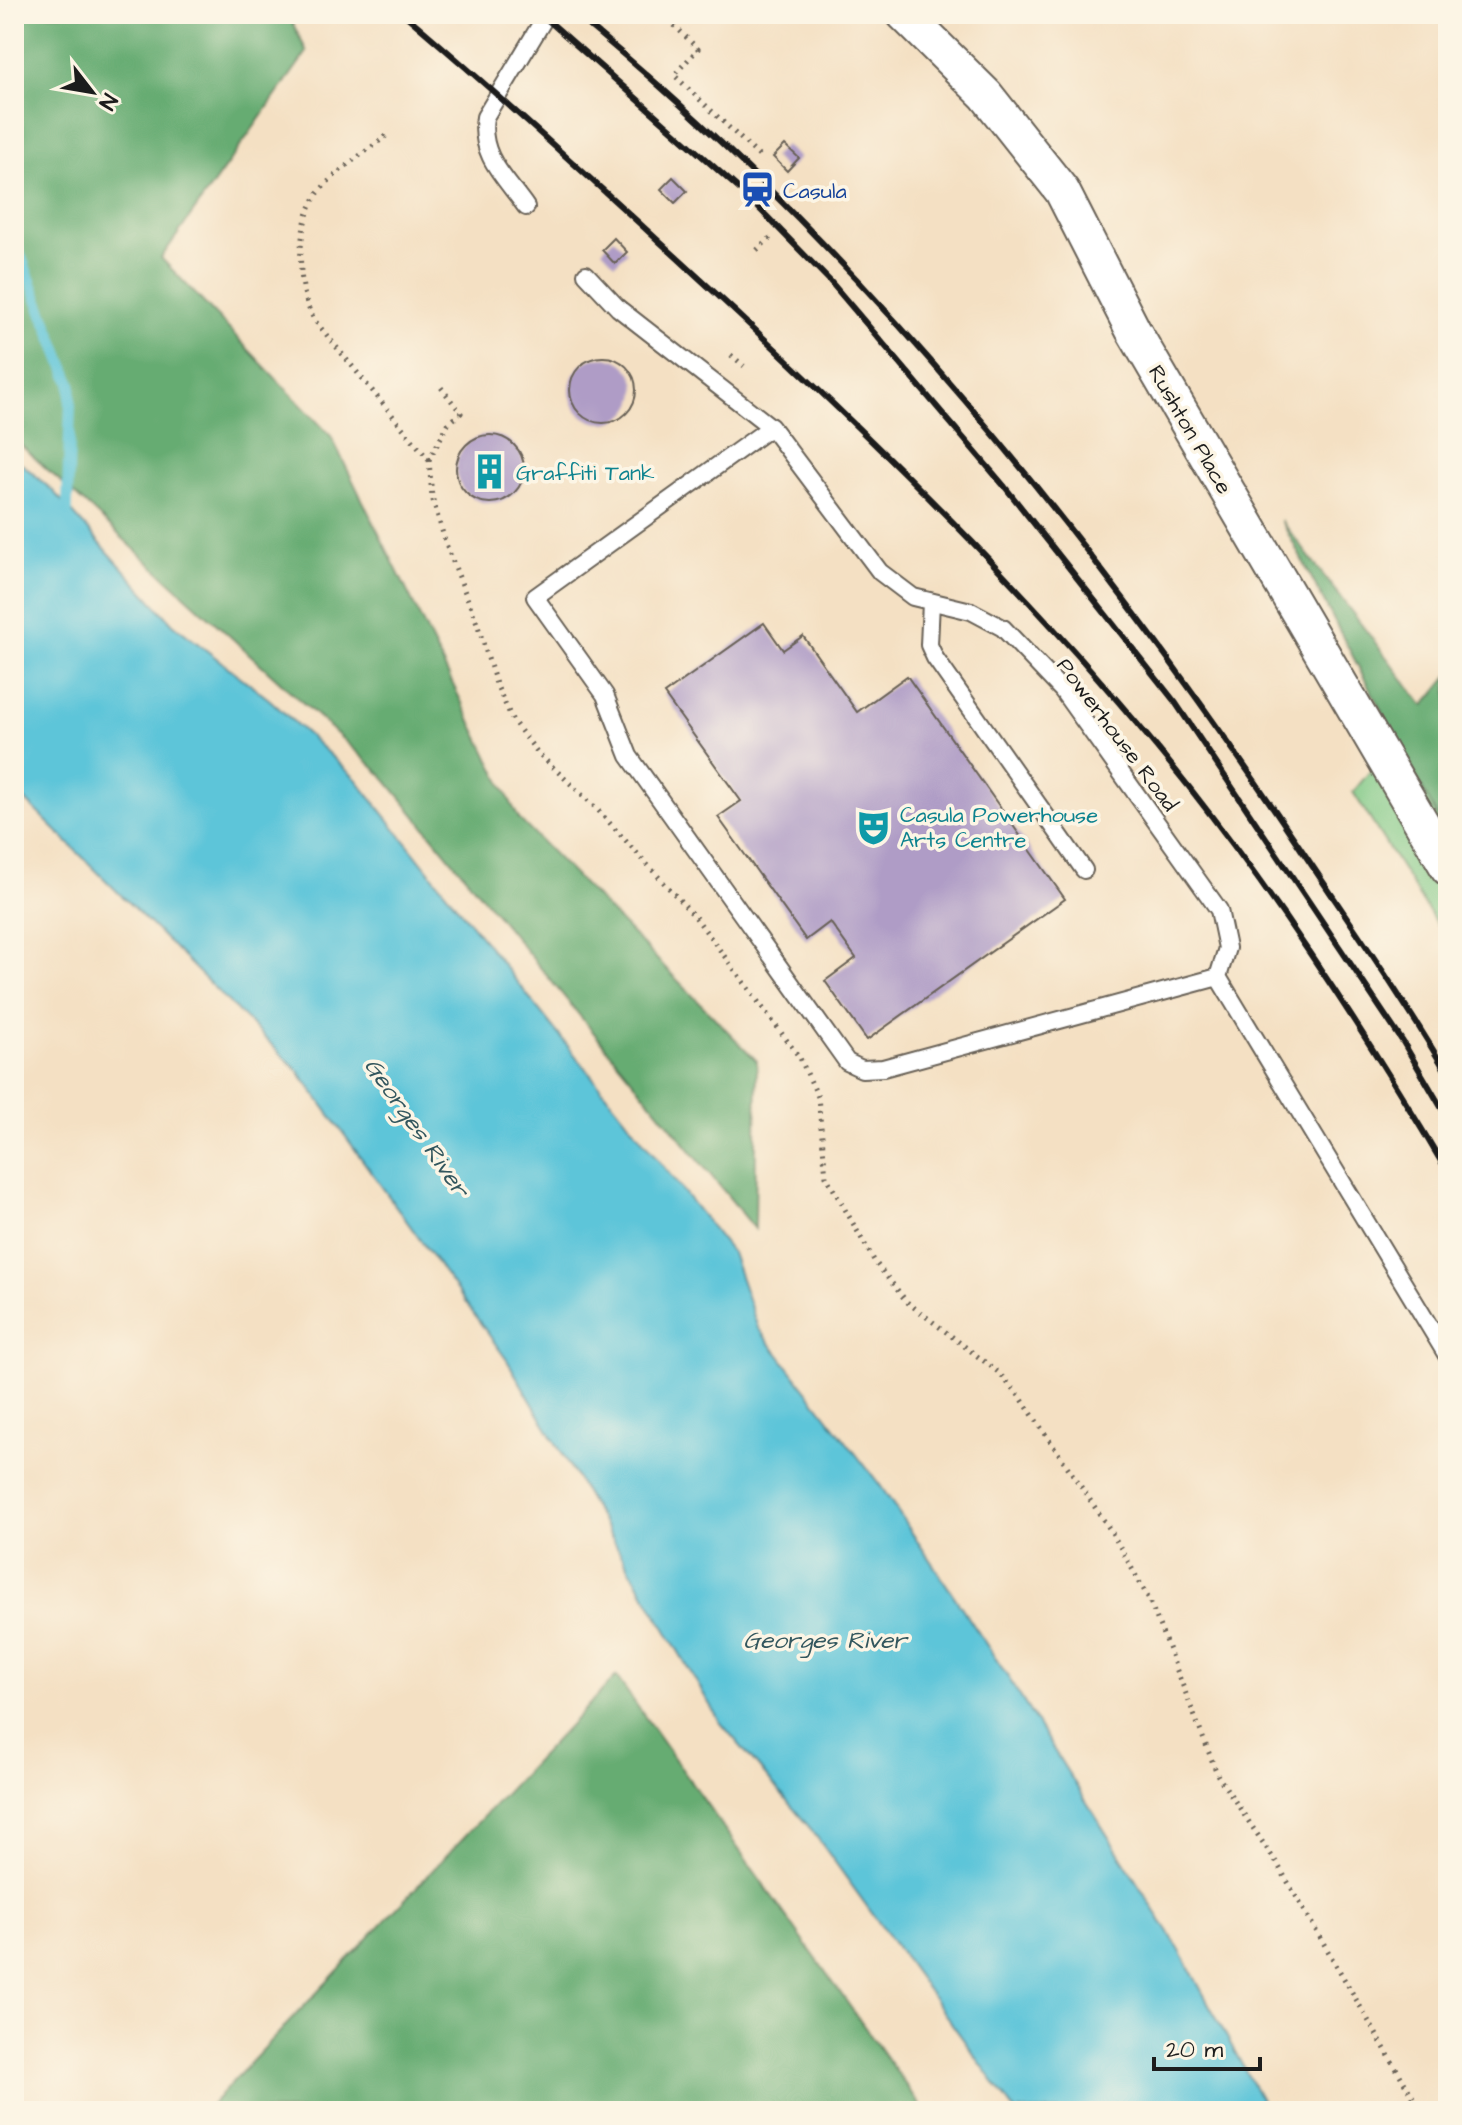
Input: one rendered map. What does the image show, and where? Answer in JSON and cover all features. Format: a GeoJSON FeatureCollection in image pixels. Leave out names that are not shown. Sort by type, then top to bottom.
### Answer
{"type":"FeatureCollection","features":[{"type":"Feature","properties":{"kind":"street","name":"Rushton Place"},"geometry":{"type":"LineString","coordinates":[[904,14],[986,95],[1062,191],[1133,330],[1448,868]]}},
{"type":"Feature","properties":{"kind":"lane"},"geometry":{"type":"LineString","coordinates":[[526,207],[486,153],[483,134],[485,117],[547,14]]}},
{"type":"Feature","properties":{"kind":"lane","name":"Powerhouse Road"},"geometry":{"type":"LineString","coordinates":[[586,274],[618,308],[771,427],[880,572],[913,597],[988,617],[1003,628],[1062,690],[1219,910],[1227,948],[1218,977]]}},
{"type":"Feature","properties":{"kind":"lane"},"geometry":{"type":"LineString","coordinates":[[771,427],[535,597],[605,695],[629,756],[847,1062],[862,1069],[883,1068],[1218,977],[1448,1357]]}},
{"type":"Feature","properties":{"kind":"lane"},"geometry":{"type":"LineString","coordinates":[[931,602],[929,645],[935,658],[1084,870]]}},
{"type":"Feature","properties":{"kind":"path"},"geometry":{"type":"LineString","coordinates":[[663,14],[698,49],[674,75],[761,158]]}},
{"type":"Feature","properties":{"kind":"path"},"geometry":{"type":"LineString","coordinates":[[386,136],[323,186],[314,198],[308,214],[300,282],[308,310],[316,322],[429,460]]}},
{"type":"Feature","properties":{"kind":"path"},"geometry":{"type":"LineString","coordinates":[[757,250],[771,237]]}},
{"type":"Feature","properties":{"kind":"path"},"geometry":{"type":"LineString","coordinates":[[731,355],[744,366]]}},
{"type":"Feature","properties":{"kind":"path"},"geometry":{"type":"LineString","coordinates":[[440,386],[461,413],[448,424],[429,460],[432,497],[496,684],[513,721],[538,753],[596,808],[696,918],[800,1058],[818,1097],[826,1176],[875,1262],[907,1302],[998,1372],[1021,1398],[1111,1531],[1149,1599],[1218,1776],[1278,1865],[1421,2111]]}},
{"type":"Feature","properties":{"kind":"green space"},"geometry":{"type":"Polygon","coordinates":[[[14,14],[288,14],[307,52],[161,258],[331,436],[519,819],[757,1061],[755,1229],[382,775],[14,439],[14,14]]]}},
{"type":"Feature","properties":{"kind":"green space"},"geometry":{"type":"Polygon","coordinates":[[[1281,520],[1424,706],[1448,676],[1448,837],[1281,520]]]}},
{"type":"Feature","properties":{"kind":"green space"},"geometry":{"type":"Polygon","coordinates":[[[1448,676],[1448,942],[1353,792],[1448,676]]]}},
{"type":"Feature","properties":{"kind":"green space"},"geometry":{"type":"Polygon","coordinates":[[[616,1676],[924,2111],[205,2111],[616,1676]]]}},
{"type":"Feature","properties":{"kind":"water","name":"Georges River"},"geometry":{"type":"Polygon","coordinates":[[[14,457],[53,491],[173,624],[270,700],[356,779],[732,1253],[758,1328],[880,1485],[1006,1674],[1179,1949],[1267,2111],[1015,2111],[811,1829],[720,1722],[507,1360],[299,1072],[14,789],[14,457]]]}},
{"type":"Feature","properties":{"kind":"building"},"geometry":{"type":"Polygon","coordinates":[[[785,145],[799,158],[787,171],[773,157],[785,145]]]}},
{"type":"Feature","properties":{"kind":"building"},"geometry":{"type":"Polygon","coordinates":[[[673,177],[687,191],[675,203],[661,189],[673,177]]]}},
{"type":"Feature","properties":{"kind":"building"},"geometry":{"type":"Polygon","coordinates":[[[614,238],[627,252],[615,264],[602,250],[614,238]]]}},
{"type":"Feature","properties":{"kind":"building","name":"Graffiti Tank"},"geometry":{"type":"Polygon","coordinates":[[[603,357],[616,360],[626,367],[633,377],[636,390],[633,403],[626,413],[616,420],[603,423],[590,420],[580,413],[573,403],[570,390],[573,377],[580,367],[590,360],[603,357]]]}},
{"type":"Feature","properties":{"kind":"building","name":"Graffiti Tank"},"geometry":{"type":"Polygon","coordinates":[[[483,435],[497,435],[509,440],[519,450],[524,469],[519,488],[509,498],[497,503],[483,503],[471,498],[461,488],[456,476],[456,462],[461,450],[471,440],[483,435]]]}},
{"type":"Feature","properties":{"kind":"building","name":"Casula Powerhouse Arts Centre"},"geometry":{"type":"Polygon","coordinates":[[[764,623],[783,650],[803,636],[857,712],[907,676],[1065,899],[867,1040],[825,981],[856,958],[830,922],[806,940],[718,817],[741,801],[664,694],[764,623]]]}},
{"type":"Feature","properties":{"kind":"waterway"},"geometry":{"type":"LineString","coordinates":[[14,239],[71,384],[67,519]]}},
{"type":"Feature","properties":{"kind":"railway"},"geometry":{"type":"LineString","coordinates":[[404,14],[489,87],[798,370],[972,542],[1083,661],[1189,787],[1259,880],[1357,1024],[1448,1173]]}},
{"type":"Feature","properties":{"kind":"railway"},"geometry":{"type":"LineString","coordinates":[[541,14],[746,195],[830,281],[1005,487],[1175,702],[1403,1042],[1448,1119]]}},
{"type":"Feature","properties":{"kind":"railway"},"geometry":{"type":"LineString","coordinates":[[575,14],[679,103],[778,198],[874,298],[966,402],[1054,509],[1220,730],[1374,958],[1448,1075]]}},
{"type":"Feature","properties":{"kind":"place","name":"Casula"},"geometry":{"type":"Point","coordinates":[757,190]}},
{"type":"Feature","properties":{"kind":"place","name":"Graffiti Tank"},"geometry":{"type":"Point","coordinates":[490,472]}},
{"type":"Feature","properties":{"kind":"place","name":"Casula Powerhouse Arts Centre"},"geometry":{"type":"Point","coordinates":[874,827]}}]}
